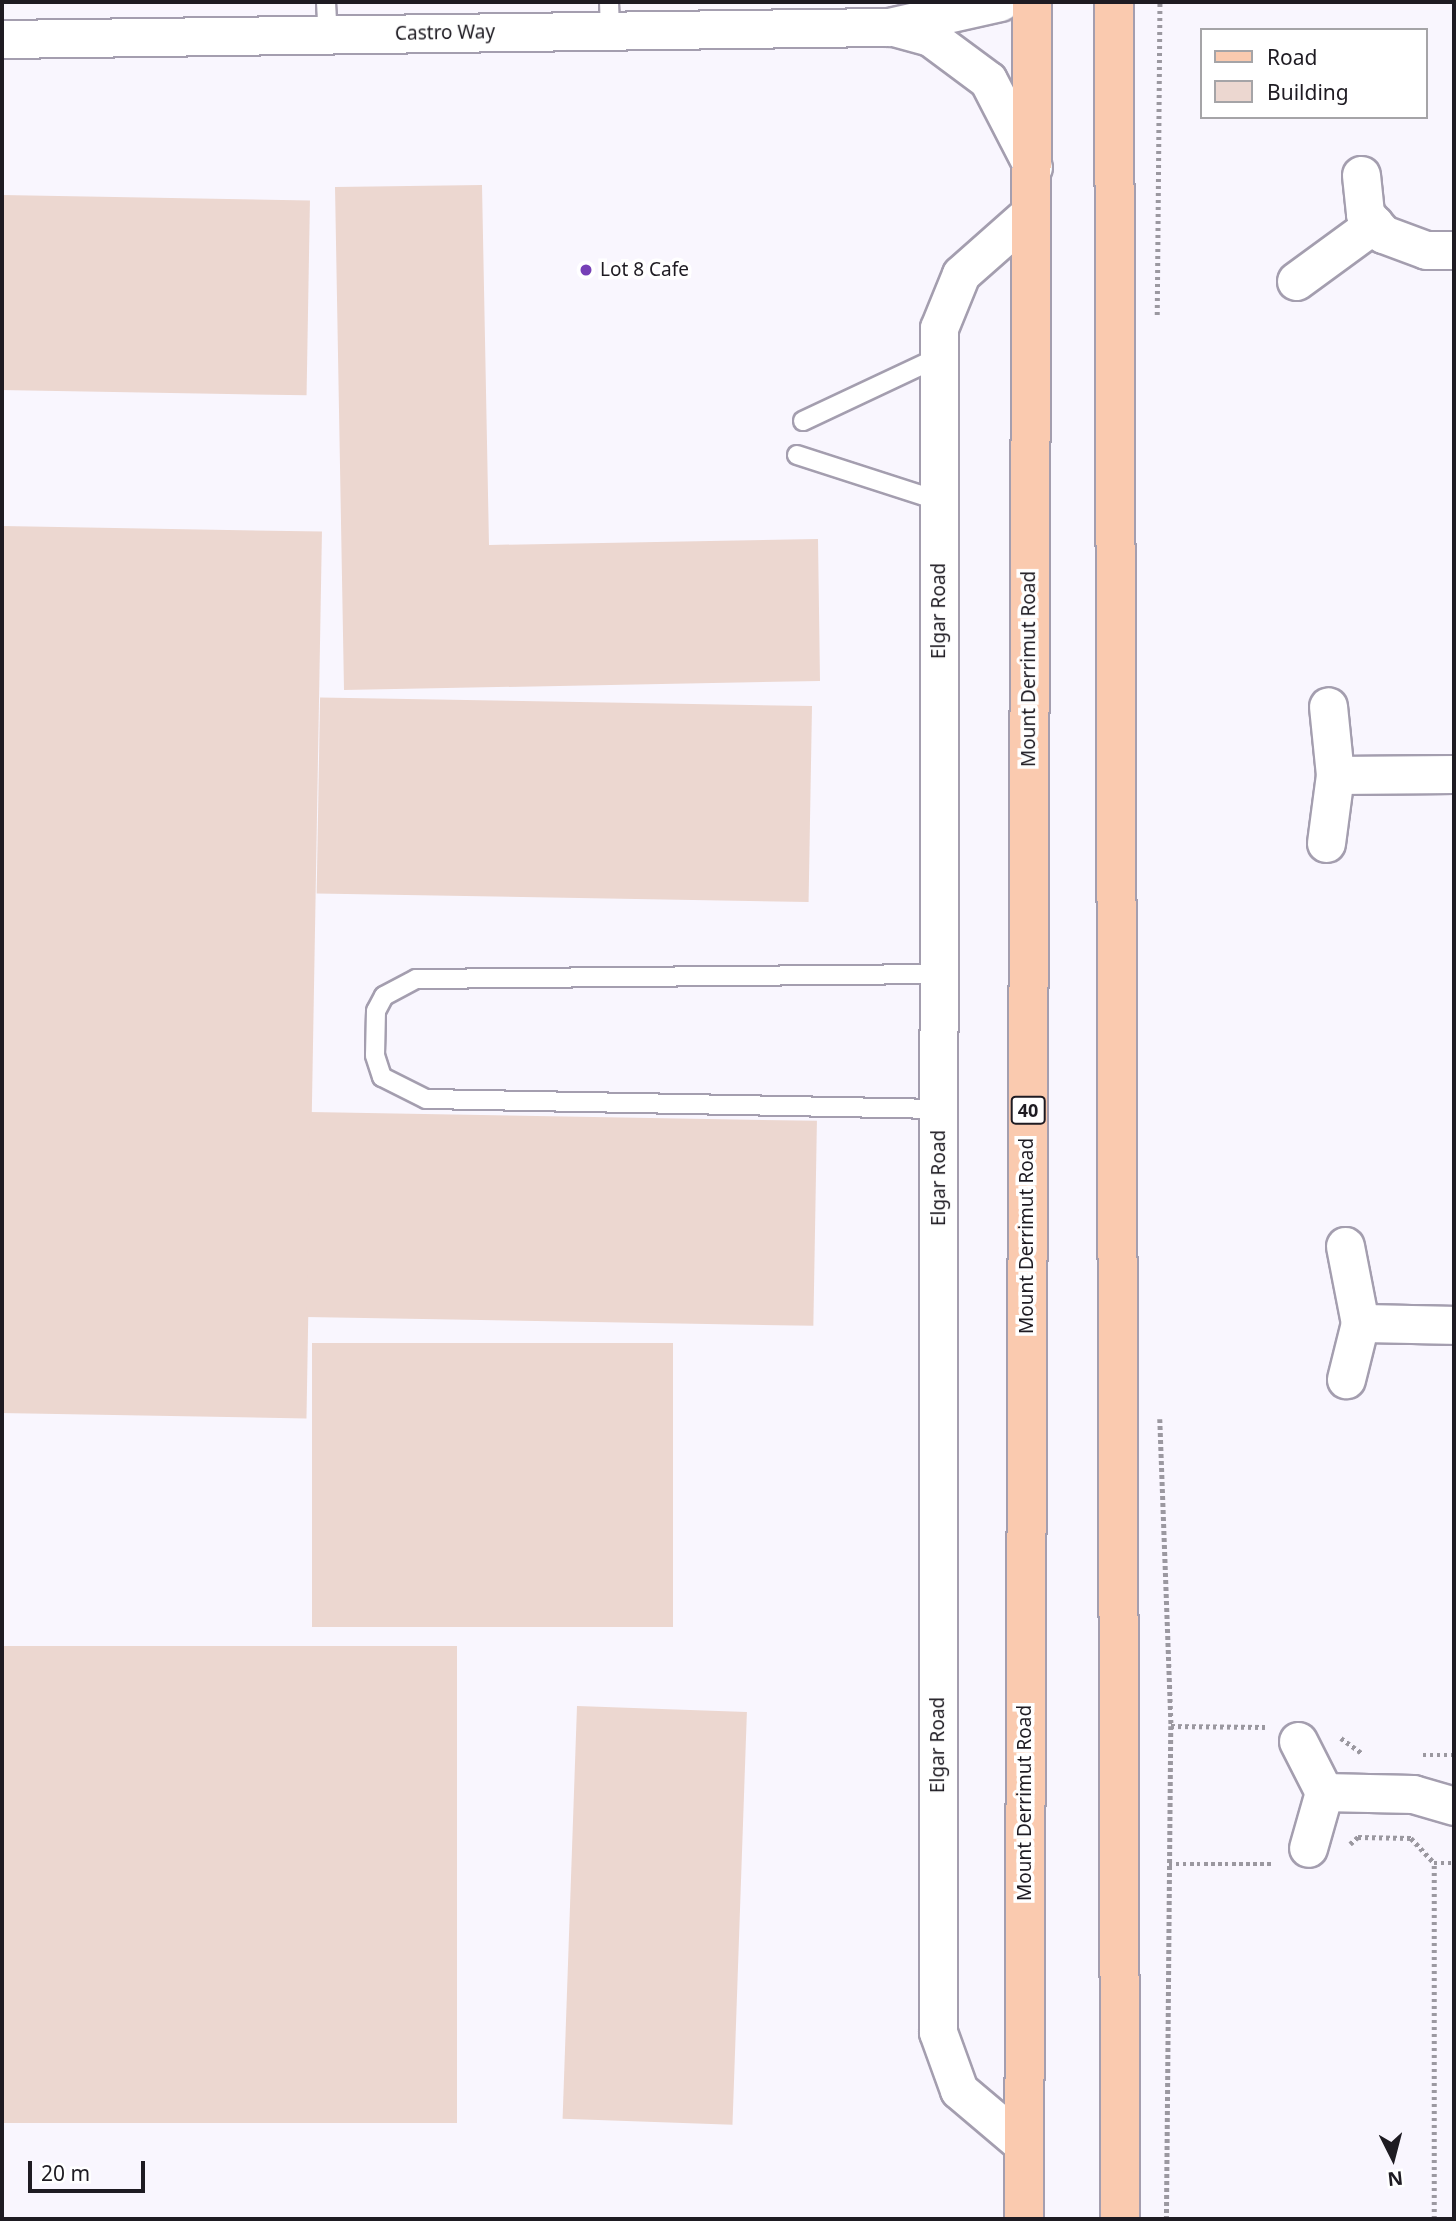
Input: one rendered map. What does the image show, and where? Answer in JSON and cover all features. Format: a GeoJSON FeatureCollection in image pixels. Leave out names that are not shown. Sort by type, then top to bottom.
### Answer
{"type":"FeatureCollection","features":[{"type":"Feature","properties":{"kind":"main road","name":"Mount Derrimut Road"},"geometry":{"type":"LineString","coordinates":[[1024,2219],[1032,2]]}},
{"type":"Feature","properties":{"kind":"main road"},"geometry":{"type":"LineString","coordinates":[[1114,2],[1120,2219]]}},
{"type":"Feature","properties":{"kind":"street","name":"Castro Way"},"geometry":{"type":"LineString","coordinates":[[889,27],[1000,2]]}},
{"type":"Feature","properties":{"kind":"street","name":"Castro Way"},"geometry":{"type":"LineString","coordinates":[[2,39],[327,18],[609,16],[889,27],[930,37],[967,58],[989,80],[1033,167]]}},
{"type":"Feature","properties":{"kind":"street"},"geometry":{"type":"LineString","coordinates":[[1361,175],[1365,214],[1383,234],[1426,250],[1454,250]]}},
{"type":"Feature","properties":{"kind":"street","name":"Elgar Road"},"geometry":{"type":"LineString","coordinates":[[1024,2145],[959,2090],[938,2032],[939,328],[961,274],[1030,213]]}},
{"type":"Feature","properties":{"kind":"street"},"geometry":{"type":"LineString","coordinates":[[1296,281],[1374,224]]}},
{"type":"Feature","properties":{"kind":"street"},"geometry":{"type":"LineString","coordinates":[[1326,843],[1335,775],[1328,706]]}},
{"type":"Feature","properties":{"kind":"street"},"geometry":{"type":"LineString","coordinates":[[1335,775],[1454,774]]}},
{"type":"Feature","properties":{"kind":"street"},"geometry":{"type":"LineString","coordinates":[[1345,1246],[1360,1323],[1346,1379]]}},
{"type":"Feature","properties":{"kind":"street"},"geometry":{"type":"LineString","coordinates":[[1360,1323],[1454,1325]]}},
{"type":"Feature","properties":{"kind":"street"},"geometry":{"type":"LineString","coordinates":[[1301,1732],[1324,1792],[1307,1856]]}},
{"type":"Feature","properties":{"kind":"street"},"geometry":{"type":"LineString","coordinates":[[1324,1792],[1413,1794],[1454,1806]]}},
{"type":"Feature","properties":{"kind":"lane"},"geometry":{"type":"LineString","coordinates":[[803,421],[939,358]]}},
{"type":"Feature","properties":{"kind":"lane"},"geometry":{"type":"LineString","coordinates":[[797,455],[940,501]]}},
{"type":"Feature","properties":{"kind":"lane"},"geometry":{"type":"LineString","coordinates":[[939,974],[416,979],[384,996],[376,1011],[376,1055],[383,1077],[426,1099],[939,1109]]}},
{"type":"Feature","properties":{"kind":"path"},"geometry":{"type":"LineString","coordinates":[[1157,322],[1160,2]]}},
{"type":"Feature","properties":{"kind":"path"},"geometry":{"type":"LineString","coordinates":[[1160,1413],[1171,1726],[1167,2219]]}},
{"type":"Feature","properties":{"kind":"path"},"geometry":{"type":"LineString","coordinates":[[1171,1726],[1301,1732],[1363,1754],[1376,1754]]}},
{"type":"Feature","properties":{"kind":"path"},"geometry":{"type":"LineString","coordinates":[[1415,1754],[1454,1755]]}},
{"type":"Feature","properties":{"kind":"path"},"geometry":{"type":"LineString","coordinates":[[1169,1864],[1307,1856],[1357,1837],[1410,1838],[1434,1863],[1434,2219]]}},
{"type":"Feature","properties":{"kind":"path"},"geometry":{"type":"LineString","coordinates":[[1434,1863],[1454,1863]]}},
{"type":"Feature","properties":{"kind":"building"},"geometry":{"type":"Polygon","coordinates":[[[482,185],[489,545],[818,539],[820,681],[344,690],[335,187],[482,185]]]}},
{"type":"Feature","properties":{"kind":"building"},"geometry":{"type":"Polygon","coordinates":[[[2,195],[310,200],[307,395],[2,390],[2,195]]]}},
{"type":"Feature","properties":{"kind":"building"},"geometry":{"type":"Polygon","coordinates":[[[2,526],[322,532],[306,1418],[2,1413],[2,526]]]}},
{"type":"Feature","properties":{"kind":"building"},"geometry":{"type":"Polygon","coordinates":[[[320,697],[812,706],[809,902],[317,893],[320,697]]]}},
{"type":"Feature","properties":{"kind":"building"},"geometry":{"type":"Polygon","coordinates":[[[310,1112],[817,1121],[813,1326],[306,1317],[310,1112]]]}},
{"type":"Feature","properties":{"kind":"building"},"geometry":{"type":"Polygon","coordinates":[[[312,1343],[673,1343],[673,1627],[312,1627],[312,1343]]]}},
{"type":"Feature","properties":{"kind":"building"},"geometry":{"type":"Polygon","coordinates":[[[2,1646],[457,1646],[457,2123],[2,2123],[2,1646]]]}},
{"type":"Feature","properties":{"kind":"building"},"geometry":{"type":"Polygon","coordinates":[[[577,1706],[747,1712],[732,2125],[563,2119],[577,1706]]]}},
{"type":"Feature","properties":{"kind":"place","name":"Lot 8 Cafe"},"geometry":{"type":"Point","coordinates":[586,270]}}]}
